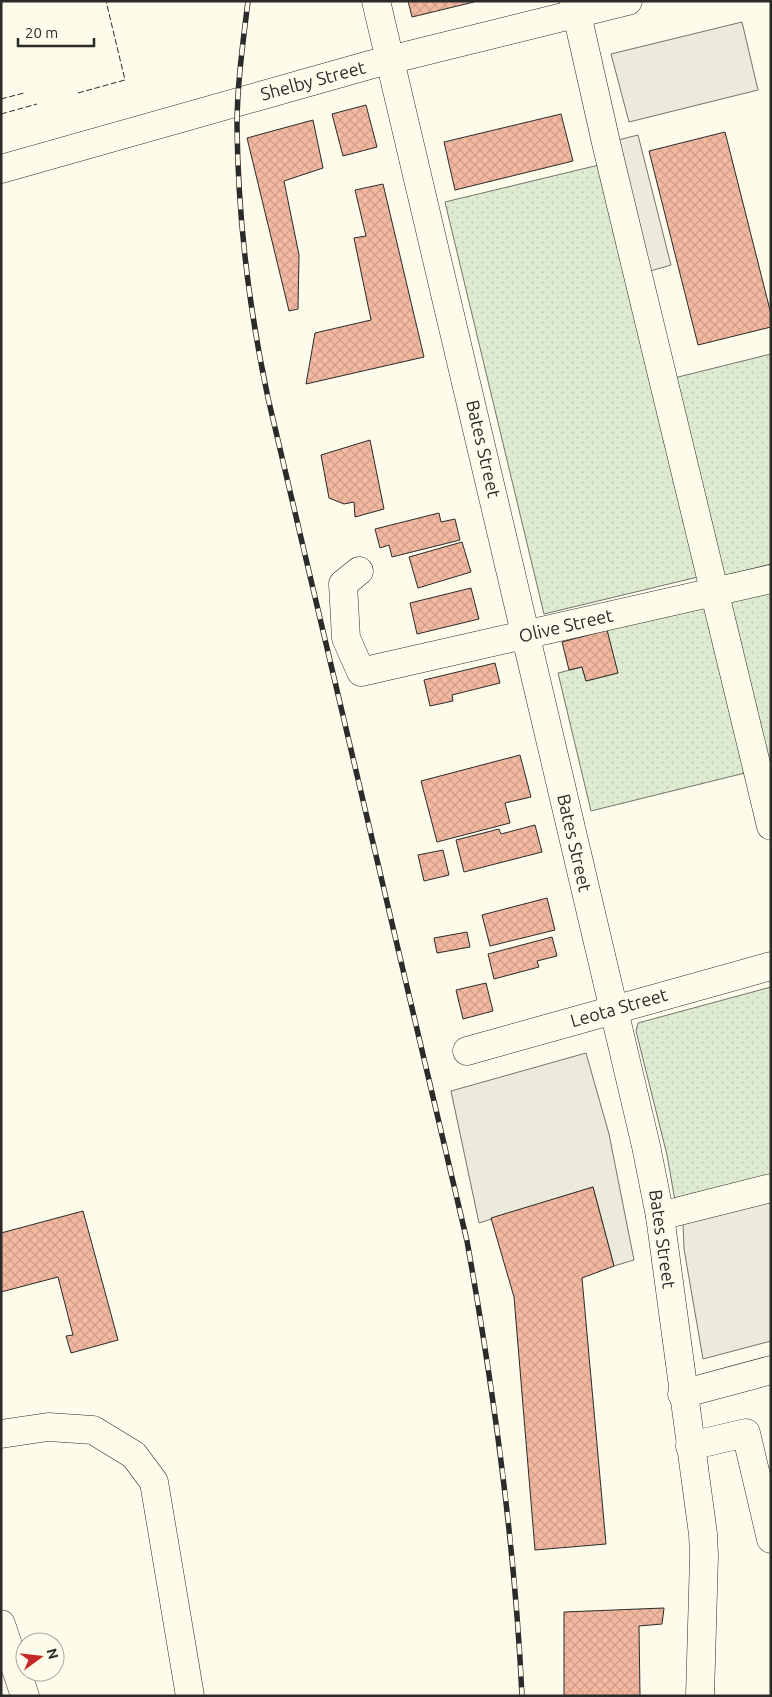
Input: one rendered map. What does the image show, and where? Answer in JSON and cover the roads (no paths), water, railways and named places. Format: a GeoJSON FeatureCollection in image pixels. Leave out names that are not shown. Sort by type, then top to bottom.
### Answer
{"type":"FeatureCollection","features":[{"type":"Feature","properties":{"kind":"street","name":"Bates Street"},"geometry":{"type":"LineString","coordinates":[[376,1],[526,635],[612,1009],[646,1146],[660,1216],[704,1556],[700,1696]]}},
{"type":"Feature","properties":{"kind":"street","name":"Shelby Street"},"geometry":{"type":"LineString","coordinates":[[1,169],[576,7],[628,1]]}},
{"type":"Feature","properties":{"kind":"street"},"geometry":{"type":"LineString","coordinates":[[576,7],[607,148],[771,826]]}},
{"type":"Feature","properties":{"kind":"street","name":"Olive Street"},"geometry":{"type":"LineString","coordinates":[[359,571],[342,584],[346,638],[361,672],[771,579]]}},
{"type":"Feature","properties":{"kind":"street","name":"Leota Street"},"geometry":{"type":"LineString","coordinates":[[467,1051],[771,966]]}},
{"type":"Feature","properties":{"kind":"street"},"geometry":{"type":"LineString","coordinates":[[660,1216],[771,1188]]}},
{"type":"Feature","properties":{"kind":"street"},"geometry":{"type":"LineString","coordinates":[[682,1394],[771,1370]]}},
{"type":"Feature","properties":{"kind":"street"},"geometry":{"type":"LineString","coordinates":[[1,1434],[48,1427],[93,1430],[134,1455],[149,1475],[154,1482],[190,1696]]}},
{"type":"Feature","properties":{"kind":"street"},"geometry":{"type":"LineString","coordinates":[[690,1446],[746,1433],[771,1539]]}},
{"type":"Feature","properties":{"kind":"street"},"geometry":{"type":"LineString","coordinates":[[1,1624],[25,1696]]}},
{"type":"Feature","properties":{"kind":"railway"},"geometry":{"type":"LineString","coordinates":[[248,1],[239,79],[237,126],[242,229],[255,331],[268,398],[467,1241],[486,1354],[509,1525],[522,1696]]}}]}
